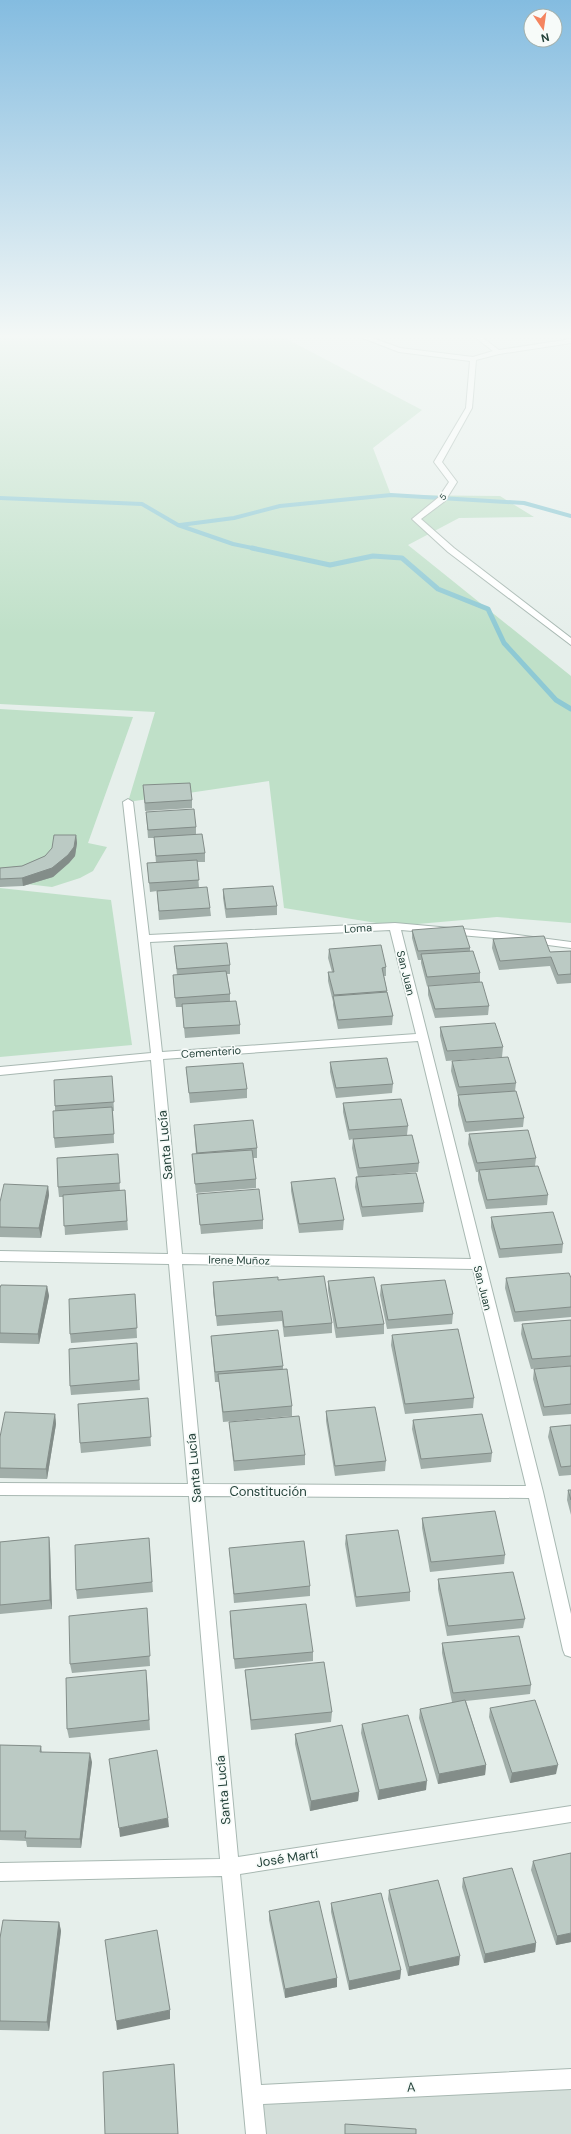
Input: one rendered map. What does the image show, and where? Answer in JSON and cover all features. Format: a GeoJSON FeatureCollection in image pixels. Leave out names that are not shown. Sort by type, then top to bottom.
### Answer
{"type":"FeatureCollection","features":[{"type":"Feature","properties":{"kind":"street","name":"5"},"geometry":{"type":"LineString","coordinates":[[454,435],[438,462],[454,482],[442,500],[416,519],[451,550],[571,642]]}},
{"type":"Feature","properties":{"kind":"street","name":"Santa Lucía"},"geometry":{"type":"LineString","coordinates":[[128,802],[157,1056],[174,1259],[256,2134]]}},
{"type":"Feature","properties":{"kind":"street","name":"Loma"},"geometry":{"type":"LineString","coordinates":[[144,939],[395,926],[495,935],[571,946]]}},
{"type":"Feature","properties":{"kind":"street","name":"San Juan"},"geometry":{"type":"LineString","coordinates":[[395,926],[477,1264],[535,1492],[571,1650]]}},
{"type":"Feature","properties":{"kind":"street","name":"Cementerio"},"geometry":{"type":"LineString","coordinates":[[0,1071],[157,1056],[422,1037]]}},
{"type":"Feature","properties":{"kind":"street","name":"Irene Muñoz"},"geometry":{"type":"LineString","coordinates":[[0,1256],[477,1264]]}},
{"type":"Feature","properties":{"kind":"street","name":"Constitución"},"geometry":{"type":"LineString","coordinates":[[0,1489],[535,1492]]}},
{"type":"Feature","properties":{"kind":"street","name":"José Martí"},"geometry":{"type":"LineString","coordinates":[[0,1872],[230,1867],[571,1814]]}},
{"type":"Feature","properties":{"kind":"street","name":"A"},"geometry":{"type":"LineString","coordinates":[[252,2094],[571,2079]]}},
{"type":"Feature","properties":{"kind":"shaded area"},"geometry":{"type":"Polygon","coordinates":[[[571,2082],[571,2134],[256,2134],[252,2095],[571,2082]]]}},
{"type":"Feature","properties":{"kind":"green space"},"geometry":{"type":"Polygon","coordinates":[[[0,435],[390,435],[373,448],[391,495],[500,496],[534,517],[459,518],[408,545],[571,676],[571,923],[497,917],[395,926],[284,908],[269,781],[128,802],[155,712],[0,704],[0,435]]]}},
{"type":"Feature","properties":{"kind":"green space"},"geometry":{"type":"Polygon","coordinates":[[[0,709],[133,717],[88,843],[107,847],[93,871],[80,878],[52,887],[0,881],[0,709]]]}},
{"type":"Feature","properties":{"kind":"green space"},"geometry":{"type":"Polygon","coordinates":[[[0,888],[111,900],[132,1045],[0,1057],[0,888]]]}},
{"type":"Feature","properties":{"kind":"building"},"geometry":{"type":"Polygon","coordinates":[[[190,783],[192,800],[145,803],[143,785],[190,783]]]}},
{"type":"Feature","properties":{"kind":"building"},"geometry":{"type":"Polygon","coordinates":[[[194,809],[196,827],[148,830],[146,812],[194,809]]]}},
{"type":"Feature","properties":{"kind":"building"},"geometry":{"type":"Polygon","coordinates":[[[202,834],[205,853],[156,856],[154,837],[202,834]]]}},
{"type":"Feature","properties":{"kind":"building"},"geometry":{"type":"Polygon","coordinates":[[[54,835],[76,835],[74,847],[68,855],[52,868],[22,878],[0,879],[0,868],[22,866],[45,856],[52,848],[54,835]]]}},
{"type":"Feature","properties":{"kind":"building"},"geometry":{"type":"Polygon","coordinates":[[[197,860],[199,880],[149,883],[147,863],[197,860]]]}},
{"type":"Feature","properties":{"kind":"building"},"geometry":{"type":"Polygon","coordinates":[[[273,886],[277,906],[226,909],[223,889],[273,886]]]}},
{"type":"Feature","properties":{"kind":"building"},"geometry":{"type":"Polygon","coordinates":[[[207,887],[210,908],[159,911],[157,891],[207,887]]]}},
{"type":"Feature","properties":{"kind":"building"},"geometry":{"type":"Polygon","coordinates":[[[463,926],[470,948],[418,951],[412,930],[463,926]]]}},
{"type":"Feature","properties":{"kind":"building"},"geometry":{"type":"Polygon","coordinates":[[[544,936],[550,952],[571,951],[571,974],[558,975],[551,957],[500,961],[493,939],[544,936]]]}},
{"type":"Feature","properties":{"kind":"building"},"geometry":{"type":"Polygon","coordinates":[[[227,943],[230,965],[177,969],[174,946],[227,943]]]}},
{"type":"Feature","properties":{"kind":"building"},"geometry":{"type":"Polygon","coordinates":[[[381,945],[386,967],[382,968],[387,991],[334,995],[328,972],[334,972],[329,949],[381,945]]]}},
{"type":"Feature","properties":{"kind":"building"},"geometry":{"type":"Polygon","coordinates":[[[473,951],[480,973],[427,977],[421,954],[473,951]]]}},
{"type":"Feature","properties":{"kind":"building"},"geometry":{"type":"Polygon","coordinates":[[[226,971],[230,994],[175,998],[173,975],[226,971]]]}},
{"type":"Feature","properties":{"kind":"building"},"geometry":{"type":"Polygon","coordinates":[[[482,982],[489,1006],[435,1009],[428,986],[482,982]]]}},
{"type":"Feature","properties":{"kind":"building"},"geometry":{"type":"Polygon","coordinates":[[[387,992],[393,1016],[338,1020],[333,996],[387,992]]]}},
{"type":"Feature","properties":{"kind":"building"},"geometry":{"type":"Polygon","coordinates":[[[236,1001],[240,1025],[184,1028],[182,1004],[236,1001]]]}},
{"type":"Feature","properties":{"kind":"building"},"geometry":{"type":"Polygon","coordinates":[[[495,1023],[503,1047],[447,1051],[440,1027],[495,1023]]]}},
{"type":"Feature","properties":{"kind":"building"},"geometry":{"type":"Polygon","coordinates":[[[508,1057],[516,1083],[459,1087],[452,1061],[508,1057]]]}},
{"type":"Feature","properties":{"kind":"building"},"geometry":{"type":"Polygon","coordinates":[[[387,1058],[393,1084],[336,1088],[330,1062],[387,1058]]]}},
{"type":"Feature","properties":{"kind":"building"},"geometry":{"type":"Polygon","coordinates":[[[243,1063],[247,1089],[189,1093],[186,1067],[243,1063]]]}},
{"type":"Feature","properties":{"kind":"building"},"geometry":{"type":"Polygon","coordinates":[[[112,1076],[114,1102],[55,1106],[54,1080],[112,1076]]]}},
{"type":"Feature","properties":{"kind":"building"},"geometry":{"type":"Polygon","coordinates":[[[516,1091],[524,1118],[466,1122],[458,1095],[516,1091]]]}},
{"type":"Feature","properties":{"kind":"building"},"geometry":{"type":"Polygon","coordinates":[[[401,1099],[408,1126],[349,1130],[343,1103],[401,1099]]]}},
{"type":"Feature","properties":{"kind":"building"},"geometry":{"type":"Polygon","coordinates":[[[112,1107],[114,1134],[54,1138],[53,1111],[112,1107]]]}},
{"type":"Feature","properties":{"kind":"building"},"geometry":{"type":"Polygon","coordinates":[[[253,1120],[257,1148],[197,1153],[194,1125],[253,1120]]]}},
{"type":"Feature","properties":{"kind":"building"},"geometry":{"type":"Polygon","coordinates":[[[528,1130],[536,1158],[477,1163],[469,1134],[528,1130]]]}},
{"type":"Feature","properties":{"kind":"building"},"geometry":{"type":"Polygon","coordinates":[[[412,1135],[419,1163],[359,1168],[353,1139],[412,1135]]]}},
{"type":"Feature","properties":{"kind":"building"},"geometry":{"type":"Polygon","coordinates":[[[252,1150],[256,1179],[195,1184],[192,1154],[252,1150]]]}},
{"type":"Feature","properties":{"kind":"building"},"geometry":{"type":"Polygon","coordinates":[[[118,1154],[120,1183],[58,1187],[57,1158],[118,1154]]]}},
{"type":"Feature","properties":{"kind":"building"},"geometry":{"type":"Polygon","coordinates":[[[538,1166],[548,1195],[487,1200],[479,1170],[538,1166]]]}},
{"type":"Feature","properties":{"kind":"building"},"geometry":{"type":"Polygon","coordinates":[[[416,1173],[424,1203],[362,1207],[356,1177],[416,1173]]]}},
{"type":"Feature","properties":{"kind":"building"},"geometry":{"type":"Polygon","coordinates":[[[335,1178],[344,1220],[299,1224],[291,1182],[335,1178]]]}},
{"type":"Feature","properties":{"kind":"building"},"geometry":{"type":"Polygon","coordinates":[[[4,1184],[48,1186],[39,1228],[0,1227],[0,1202],[4,1184]]]}},
{"type":"Feature","properties":{"kind":"building"},"geometry":{"type":"Polygon","coordinates":[[[259,1189],[263,1220],[200,1225],[197,1194],[259,1189]]]}},
{"type":"Feature","properties":{"kind":"building"},"geometry":{"type":"Polygon","coordinates":[[[125,1190],[127,1221],[64,1226],[63,1195],[125,1190]]]}},
{"type":"Feature","properties":{"kind":"building"},"geometry":{"type":"Polygon","coordinates":[[[553,1212],[563,1244],[500,1249],[491,1217],[553,1212]]]}},
{"type":"Feature","properties":{"kind":"building"},"geometry":{"type":"Polygon","coordinates":[[[569,1273],[571,1278],[571,1307],[515,1312],[506,1278],[569,1273]]]}},
{"type":"Feature","properties":{"kind":"building"},"geometry":{"type":"Polygon","coordinates":[[[324,1276],[332,1323],[284,1327],[282,1311],[216,1316],[213,1282],[278,1277],[278,1280],[324,1276]]]}},
{"type":"Feature","properties":{"kind":"building"},"geometry":{"type":"Polygon","coordinates":[[[374,1277],[384,1324],[337,1328],[328,1281],[374,1277]]]}},
{"type":"Feature","properties":{"kind":"building"},"geometry":{"type":"Polygon","coordinates":[[[445,1280],[453,1314],[388,1320],[381,1285],[445,1280]]]}},
{"type":"Feature","properties":{"kind":"building"},"geometry":{"type":"Polygon","coordinates":[[[1,1285],[47,1286],[38,1334],[0,1333],[1,1285]]]}},
{"type":"Feature","properties":{"kind":"building"},"geometry":{"type":"Polygon","coordinates":[[[135,1294],[137,1328],[70,1334],[69,1299],[135,1294]]]}},
{"type":"Feature","properties":{"kind":"building"},"geometry":{"type":"Polygon","coordinates":[[[571,1320],[571,1356],[532,1359],[522,1324],[571,1320]]]}},
{"type":"Feature","properties":{"kind":"building"},"geometry":{"type":"Polygon","coordinates":[[[458,1329],[474,1398],[405,1404],[392,1335],[458,1329]]]}},
{"type":"Feature","properties":{"kind":"building"},"geometry":{"type":"Polygon","coordinates":[[[278,1330],[283,1366],[215,1372],[211,1336],[278,1330]]]}},
{"type":"Feature","properties":{"kind":"building"},"geometry":{"type":"Polygon","coordinates":[[[137,1343],[139,1380],[70,1386],[69,1349],[137,1343]]]}},
{"type":"Feature","properties":{"kind":"building"},"geometry":{"type":"Polygon","coordinates":[[[571,1366],[571,1404],[544,1407],[534,1369],[571,1366]]]}},
{"type":"Feature","properties":{"kind":"building"},"geometry":{"type":"Polygon","coordinates":[[[287,1369],[292,1406],[223,1412],[218,1374],[287,1369]]]}},
{"type":"Feature","properties":{"kind":"building"},"geometry":{"type":"Polygon","coordinates":[[[148,1398],[151,1437],[80,1443],[78,1404],[148,1398]]]}},
{"type":"Feature","properties":{"kind":"building"},"geometry":{"type":"Polygon","coordinates":[[[375,1407],[386,1461],[335,1466],[326,1411],[375,1407]]]}},
{"type":"Feature","properties":{"kind":"building"},"geometry":{"type":"Polygon","coordinates":[[[5,1412],[55,1414],[46,1469],[0,1468],[0,1437],[5,1412]]]}},
{"type":"Feature","properties":{"kind":"building"},"geometry":{"type":"Polygon","coordinates":[[[482,1414],[492,1453],[421,1459],[413,1420],[482,1414]]]}},
{"type":"Feature","properties":{"kind":"building"},"geometry":{"type":"Polygon","coordinates":[[[299,1416],[305,1455],[234,1461],[229,1422],[299,1416]]]}},
{"type":"Feature","properties":{"kind":"building"},"geometry":{"type":"Polygon","coordinates":[[[571,1425],[571,1466],[561,1467],[550,1427],[571,1425]]]}},
{"type":"Feature","properties":{"kind":"building"},"geometry":{"type":"Polygon","coordinates":[[[568,1490],[571,1490],[571,1500],[568,1490]]]}},
{"type":"Feature","properties":{"kind":"building"},"geometry":{"type":"Polygon","coordinates":[[[495,1511],[505,1555],[431,1562],[422,1518],[495,1511]]]}},
{"type":"Feature","properties":{"kind":"building"},"geometry":{"type":"Polygon","coordinates":[[[398,1530],[410,1592],[356,1597],[346,1535],[398,1530]]]}},
{"type":"Feature","properties":{"kind":"building"},"geometry":{"type":"Polygon","coordinates":[[[49,1537],[50,1600],[0,1605],[0,1542],[49,1537]]]}},
{"type":"Feature","properties":{"kind":"building"},"geometry":{"type":"Polygon","coordinates":[[[149,1538],[152,1582],[76,1590],[75,1545],[149,1538]]]}},
{"type":"Feature","properties":{"kind":"building"},"geometry":{"type":"Polygon","coordinates":[[[304,1541],[310,1586],[234,1594],[229,1548],[304,1541]]]}},
{"type":"Feature","properties":{"kind":"building"},"geometry":{"type":"Polygon","coordinates":[[[513,1572],[525,1619],[448,1626],[438,1579],[513,1572]]]}},
{"type":"Feature","properties":{"kind":"building"},"geometry":{"type":"Polygon","coordinates":[[[306,1604],[313,1652],[234,1659],[230,1611],[306,1604]]]}},
{"type":"Feature","properties":{"kind":"building"},"geometry":{"type":"Polygon","coordinates":[[[147,1608],[150,1656],[70,1664],[69,1616],[147,1608]]]}},
{"type":"Feature","properties":{"kind":"building"},"geometry":{"type":"Polygon","coordinates":[[[519,1636],[531,1685],[453,1693],[442,1643],[519,1636]]]}},
{"type":"Feature","properties":{"kind":"building"},"geometry":{"type":"Polygon","coordinates":[[[324,1662],[332,1712],[251,1720],[245,1670],[324,1662]]]}},
{"type":"Feature","properties":{"kind":"building"},"geometry":{"type":"Polygon","coordinates":[[[146,1670],[149,1720],[67,1729],[66,1678],[146,1670]]]}},
{"type":"Feature","properties":{"kind":"building"},"geometry":{"type":"Polygon","coordinates":[[[465,1700],[486,1765],[439,1774],[420,1709],[465,1700]]]}},
{"type":"Feature","properties":{"kind":"building"},"geometry":{"type":"Polygon","coordinates":[[[535,1700],[558,1765],[512,1773],[490,1708],[535,1700]]]}},
{"type":"Feature","properties":{"kind":"building"},"geometry":{"type":"Polygon","coordinates":[[[408,1715],[427,1781],[379,1790],[362,1724],[408,1715]]]}},
{"type":"Feature","properties":{"kind":"building"},"geometry":{"type":"Polygon","coordinates":[[[342,1725],[359,1792],[311,1801],[295,1734],[342,1725]]]}},
{"type":"Feature","properties":{"kind":"building"},"geometry":{"type":"Polygon","coordinates":[[[0,1745],[41,1746],[40,1752],[90,1753],[80,1839],[25,1838],[26,1831],[0,1831],[0,1745]]]}},
{"type":"Feature","properties":{"kind":"building"},"geometry":{"type":"Polygon","coordinates":[[[157,1750],[168,1818],[119,1828],[109,1759],[157,1750]]]}},
{"type":"Feature","properties":{"kind":"building"},"geometry":{"type":"Polygon","coordinates":[[[571,1853],[571,1933],[557,1936],[533,1861],[571,1853]]]}},
{"type":"Feature","properties":{"kind":"building"},"geometry":{"type":"Polygon","coordinates":[[[512,1868],[536,1943],[485,1954],[463,1878],[512,1868]]]}},
{"type":"Feature","properties":{"kind":"building"},"geometry":{"type":"Polygon","coordinates":[[[438,1880],[460,1956],[409,1967],[389,1890],[438,1880]]]}},
{"type":"Feature","properties":{"kind":"building"},"geometry":{"type":"Polygon","coordinates":[[[381,1893],[401,1970],[349,1981],[331,1903],[381,1893]]]}},
{"type":"Feature","properties":{"kind":"building"},"geometry":{"type":"Polygon","coordinates":[[[319,1901],[337,1978],[285,1989],[269,1911],[319,1901]]]}},
{"type":"Feature","properties":{"kind":"building"},"geometry":{"type":"Polygon","coordinates":[[[3,1920],[59,1922],[47,2022],[0,2021],[0,1938],[3,1920]]]}},
{"type":"Feature","properties":{"kind":"building"},"geometry":{"type":"Polygon","coordinates":[[[157,1930],[170,2010],[116,2021],[105,1940],[157,1930]]]}},
{"type":"Feature","properties":{"kind":"building"},"geometry":{"type":"Polygon","coordinates":[[[174,2064],[178,2134],[105,2134],[103,2072],[174,2064]]]}},
{"type":"Feature","properties":{"kind":"building"},"geometry":{"type":"Polygon","coordinates":[[[345,2124],[416,2129],[416,2134],[345,2134],[345,2124]]]}},
{"type":"Feature","properties":{"kind":"waterway"},"geometry":{"type":"LineString","coordinates":[[180,525],[234,518],[280,506],[391,495],[524,503],[571,516]]}},
{"type":"Feature","properties":{"kind":"waterway"},"geometry":{"type":"LineString","coordinates":[[0,498],[142,504],[178,525],[233,544],[257,549]]}},
{"type":"Feature","properties":{"kind":"waterway"},"geometry":{"type":"LineString","coordinates":[[252,548],[330,565],[373,556],[402,558],[438,589],[488,609],[504,643],[556,700],[571,709]]}}]}
